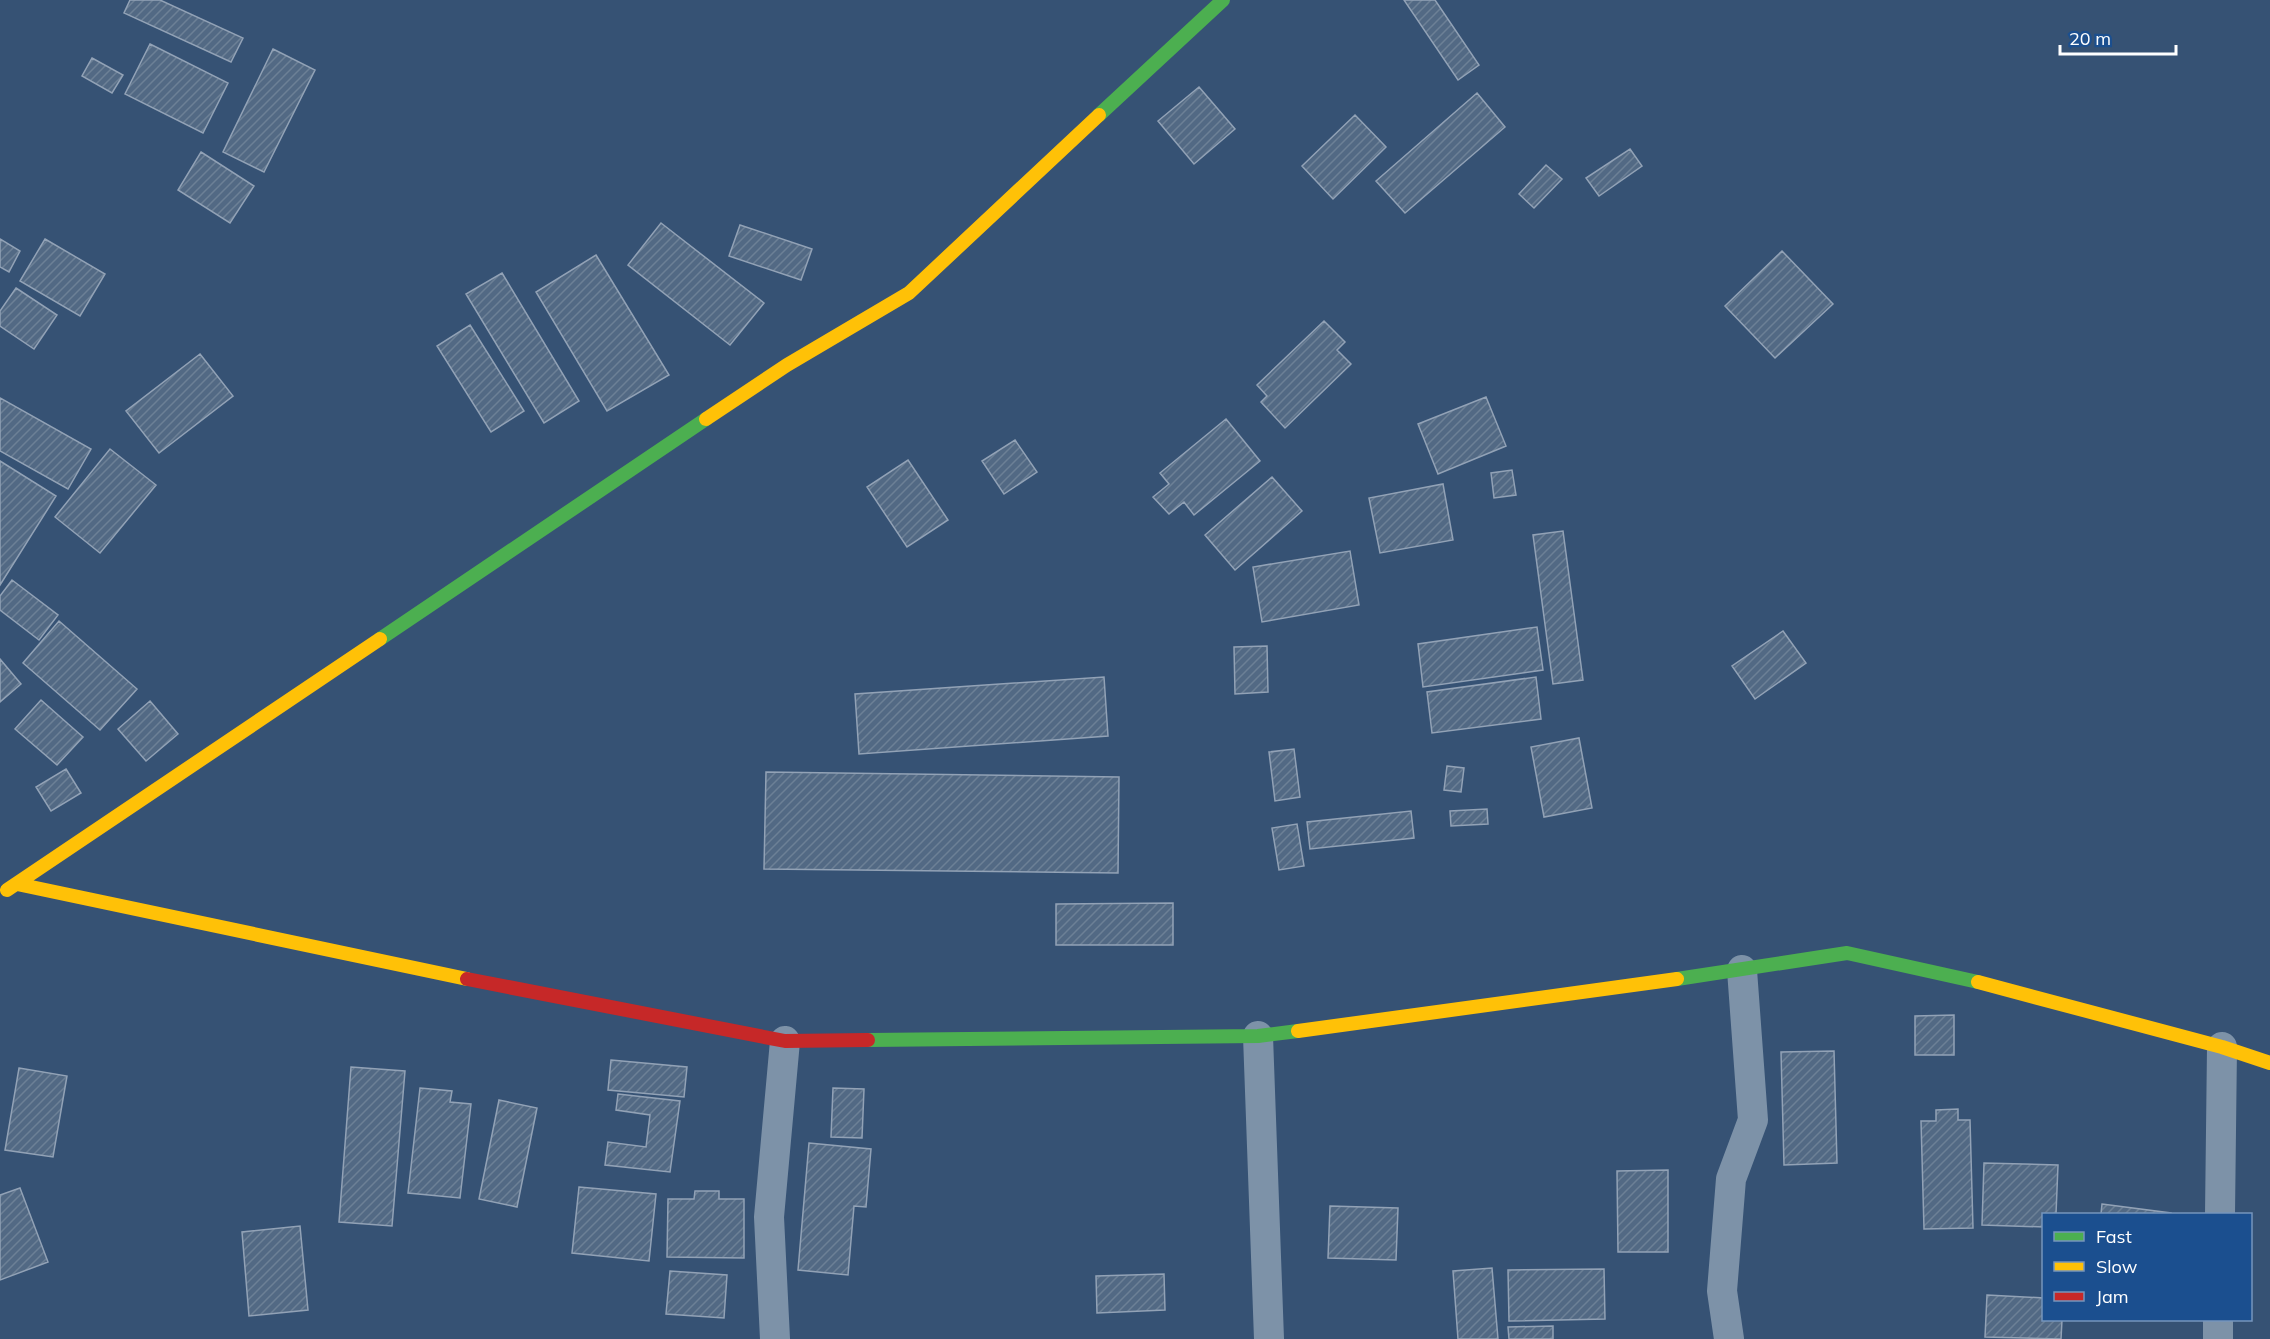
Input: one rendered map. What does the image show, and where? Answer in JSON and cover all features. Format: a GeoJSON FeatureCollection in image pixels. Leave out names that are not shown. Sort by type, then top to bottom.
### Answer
{"type":"FeatureCollection","features":[{"type":"Feature","properties":{"kind":"street"},"geometry":{"type":"LineString","coordinates":[[0,893],[17,884],[787,365],[909,293],[1223,0]]}},
{"type":"Feature","properties":{"kind":"street"},"geometry":{"type":"LineString","coordinates":[[17,884],[582,1004],[785,1041],[1258,1036],[1742,970],[1847,953],[1962,978],[2222,1047],[2270,1063]]}},
{"type":"Feature","properties":{"kind":"street"},"geometry":{"type":"LineString","coordinates":[[1728,1339],[1722,1291],[1731,1179],[1753,1120],[1742,970]]}},
{"type":"Feature","properties":{"kind":"street"},"geometry":{"type":"LineString","coordinates":[[1258,1036],[1269,1339]]}},
{"type":"Feature","properties":{"kind":"street"},"geometry":{"type":"LineString","coordinates":[[775,1339],[769,1217],[785,1041]]}},
{"type":"Feature","properties":{"kind":"street"},"geometry":{"type":"LineString","coordinates":[[2220,1213],[2222,1047]]}},
{"type":"Feature","properties":{"kind":"street"},"geometry":{"type":"LineString","coordinates":[[2218,1321],[2218,1339]]}},
{"type":"Feature","properties":{"kind":"building"},"geometry":{"type":"Polygon","coordinates":[[[130,0],[160,0],[243,38],[231,62],[124,13],[130,0]]]}},
{"type":"Feature","properties":{"kind":"building"},"geometry":{"type":"Polygon","coordinates":[[[1404,0],[1435,0],[1479,65],[1458,80],[1404,0]]]}},
{"type":"Feature","properties":{"kind":"building"},"geometry":{"type":"Polygon","coordinates":[[[150,44],[228,83],[203,133],[125,94],[150,44]]]}},
{"type":"Feature","properties":{"kind":"building"},"geometry":{"type":"Polygon","coordinates":[[[273,49],[315,70],[264,172],[223,152],[273,49]]]}},
{"type":"Feature","properties":{"kind":"building"},"geometry":{"type":"Polygon","coordinates":[[[92,58],[123,75],[112,93],[82,76],[92,58]]]}},
{"type":"Feature","properties":{"kind":"building"},"geometry":{"type":"Polygon","coordinates":[[[1199,87],[1235,129],[1194,164],[1158,121],[1199,87]]]}},
{"type":"Feature","properties":{"kind":"building"},"geometry":{"type":"Polygon","coordinates":[[[1477,93],[1505,127],[1405,213],[1376,181],[1477,93]]]}},
{"type":"Feature","properties":{"kind":"building"},"geometry":{"type":"Polygon","coordinates":[[[1355,115],[1386,147],[1333,199],[1302,166],[1355,115]]]}},
{"type":"Feature","properties":{"kind":"building"},"geometry":{"type":"Polygon","coordinates":[[[1630,149],[1642,166],[1599,196],[1586,178],[1630,149]]]}},
{"type":"Feature","properties":{"kind":"building"},"geometry":{"type":"Polygon","coordinates":[[[201,152],[254,186],[230,223],[178,190],[201,152]]]}},
{"type":"Feature","properties":{"kind":"building"},"geometry":{"type":"Polygon","coordinates":[[[1546,165],[1562,179],[1534,208],[1519,194],[1546,165]]]}},
{"type":"Feature","properties":{"kind":"building"},"geometry":{"type":"Polygon","coordinates":[[[661,223],[764,303],[730,345],[628,265],[661,223]]]}},
{"type":"Feature","properties":{"kind":"building"},"geometry":{"type":"Polygon","coordinates":[[[740,225],[812,249],[801,280],[729,256],[740,225]]]}},
{"type":"Feature","properties":{"kind":"building"},"geometry":{"type":"Polygon","coordinates":[[[0,239],[20,251],[9,272],[0,267],[0,239]]]}},
{"type":"Feature","properties":{"kind":"building"},"geometry":{"type":"Polygon","coordinates":[[[45,239],[105,274],[80,316],[20,281],[45,239]]]}},
{"type":"Feature","properties":{"kind":"building"},"geometry":{"type":"Polygon","coordinates":[[[1782,251],[1833,304],[1775,358],[1725,306],[1782,251]]]}},
{"type":"Feature","properties":{"kind":"building"},"geometry":{"type":"Polygon","coordinates":[[[596,255],[669,375],[607,411],[536,292],[596,255]]]}},
{"type":"Feature","properties":{"kind":"building"},"geometry":{"type":"Polygon","coordinates":[[[502,273],[579,401],[544,423],[466,294],[502,273]]]}},
{"type":"Feature","properties":{"kind":"building"},"geometry":{"type":"Polygon","coordinates":[[[16,288],[57,315],[34,349],[0,326],[0,311],[16,288]]]}},
{"type":"Feature","properties":{"kind":"building"},"geometry":{"type":"Polygon","coordinates":[[[1324,321],[1345,342],[1337,350],[1351,364],[1285,428],[1261,402],[1267,396],[1257,385],[1324,321]]]}},
{"type":"Feature","properties":{"kind":"building"},"geometry":{"type":"Polygon","coordinates":[[[470,325],[524,411],[491,432],[437,346],[470,325]]]}},
{"type":"Feature","properties":{"kind":"building"},"geometry":{"type":"Polygon","coordinates":[[[200,354],[233,396],[159,453],[126,411],[200,354]]]}},
{"type":"Feature","properties":{"kind":"building"},"geometry":{"type":"Polygon","coordinates":[[[1486,397],[1506,446],[1438,474],[1418,424],[1486,397]]]}},
{"type":"Feature","properties":{"kind":"building"},"geometry":{"type":"Polygon","coordinates":[[[0,398],[91,449],[68,489],[0,451],[0,398]]]}},
{"type":"Feature","properties":{"kind":"building"},"geometry":{"type":"Polygon","coordinates":[[[1226,419],[1260,461],[1194,515],[1184,502],[1169,514],[1153,497],[1169,484],[1160,473],[1226,419]]]}},
{"type":"Feature","properties":{"kind":"building"},"geometry":{"type":"Polygon","coordinates":[[[1015,440],[1037,472],[1004,494],[982,461],[1015,440]]]}},
{"type":"Feature","properties":{"kind":"building"},"geometry":{"type":"Polygon","coordinates":[[[110,449],[156,485],[100,553],[55,517],[110,449]]]}},
{"type":"Feature","properties":{"kind":"building"},"geometry":{"type":"Polygon","coordinates":[[[908,460],[948,520],[907,547],[867,487],[908,460]]]}},
{"type":"Feature","properties":{"kind":"building"},"geometry":{"type":"Polygon","coordinates":[[[0,461],[56,496],[0,585],[0,461]]]}},
{"type":"Feature","properties":{"kind":"building"},"geometry":{"type":"Polygon","coordinates":[[[1512,470],[1516,495],[1494,498],[1491,473],[1512,470]]]}},
{"type":"Feature","properties":{"kind":"building"},"geometry":{"type":"Polygon","coordinates":[[[1272,477],[1302,511],[1235,570],[1205,535],[1272,477]]]}},
{"type":"Feature","properties":{"kind":"building"},"geometry":{"type":"Polygon","coordinates":[[[1443,484],[1453,540],[1380,553],[1369,498],[1443,484]]]}},
{"type":"Feature","properties":{"kind":"building"},"geometry":{"type":"Polygon","coordinates":[[[1563,531],[1583,680],[1553,684],[1533,535],[1563,531]]]}},
{"type":"Feature","properties":{"kind":"building"},"geometry":{"type":"Polygon","coordinates":[[[1350,551],[1359,605],[1262,622],[1253,567],[1350,551]]]}},
{"type":"Feature","properties":{"kind":"building"},"geometry":{"type":"Polygon","coordinates":[[[12,580],[58,615],[39,640],[0,610],[0,596],[12,580]]]}},
{"type":"Feature","properties":{"kind":"building"},"geometry":{"type":"Polygon","coordinates":[[[59,621],[137,689],[100,730],[23,663],[59,621]]]}},
{"type":"Feature","properties":{"kind":"building"},"geometry":{"type":"Polygon","coordinates":[[[1537,627],[1543,670],[1423,687],[1418,644],[1537,627]]]}},
{"type":"Feature","properties":{"kind":"building"},"geometry":{"type":"Polygon","coordinates":[[[1783,631],[1806,663],[1755,699],[1732,666],[1783,631]]]}},
{"type":"Feature","properties":{"kind":"building"},"geometry":{"type":"Polygon","coordinates":[[[1267,646],[1268,692],[1235,694],[1234,647],[1267,646]]]}},
{"type":"Feature","properties":{"kind":"building"},"geometry":{"type":"Polygon","coordinates":[[[0,659],[21,684],[0,702],[0,659]]]}},
{"type":"Feature","properties":{"kind":"building"},"geometry":{"type":"Polygon","coordinates":[[[1104,677],[1108,736],[859,754],[855,694],[1104,677]]]}},
{"type":"Feature","properties":{"kind":"building"},"geometry":{"type":"Polygon","coordinates":[[[1536,677],[1541,719],[1432,733],[1427,692],[1536,677]]]}},
{"type":"Feature","properties":{"kind":"building"},"geometry":{"type":"Polygon","coordinates":[[[41,700],[83,737],[57,765],[15,729],[41,700]]]}},
{"type":"Feature","properties":{"kind":"building"},"geometry":{"type":"Polygon","coordinates":[[[150,701],[178,734],[146,761],[118,729],[150,701]]]}},
{"type":"Feature","properties":{"kind":"building"},"geometry":{"type":"Polygon","coordinates":[[[1579,738],[1592,808],[1544,817],[1531,747],[1579,738]]]}},
{"type":"Feature","properties":{"kind":"building"},"geometry":{"type":"Polygon","coordinates":[[[1294,749],[1300,797],[1275,801],[1269,752],[1294,749]]]}},
{"type":"Feature","properties":{"kind":"building"},"geometry":{"type":"Polygon","coordinates":[[[1447,766],[1464,768],[1461,792],[1444,790],[1447,766]]]}},
{"type":"Feature","properties":{"kind":"building"},"geometry":{"type":"Polygon","coordinates":[[[66,769],[81,793],[51,811],[36,787],[66,769]]]}},
{"type":"Feature","properties":{"kind":"building"},"geometry":{"type":"Polygon","coordinates":[[[766,772],[1119,777],[1118,873],[764,869],[766,772]]]}},
{"type":"Feature","properties":{"kind":"building"},"geometry":{"type":"Polygon","coordinates":[[[1487,809],[1488,824],[1451,826],[1450,811],[1487,809]]]}},
{"type":"Feature","properties":{"kind":"building"},"geometry":{"type":"Polygon","coordinates":[[[1411,811],[1414,838],[1310,849],[1307,822],[1411,811]]]}},
{"type":"Feature","properties":{"kind":"building"},"geometry":{"type":"Polygon","coordinates":[[[1297,824],[1304,866],[1279,870],[1272,828],[1297,824]]]}},
{"type":"Feature","properties":{"kind":"building"},"geometry":{"type":"Polygon","coordinates":[[[1173,903],[1173,945],[1056,945],[1056,904],[1173,903]]]}},
{"type":"Feature","properties":{"kind":"building"},"geometry":{"type":"Polygon","coordinates":[[[1954,1015],[1954,1055],[1915,1055],[1915,1016],[1954,1015]]]}},
{"type":"Feature","properties":{"kind":"building"},"geometry":{"type":"Polygon","coordinates":[[[1834,1051],[1837,1163],[1784,1165],[1781,1052],[1834,1051]]]}},
{"type":"Feature","properties":{"kind":"building"},"geometry":{"type":"Polygon","coordinates":[[[611,1060],[687,1067],[684,1097],[608,1090],[611,1060]]]}},
{"type":"Feature","properties":{"kind":"building"},"geometry":{"type":"Polygon","coordinates":[[[351,1067],[405,1071],[392,1226],[339,1222],[351,1067]]]}},
{"type":"Feature","properties":{"kind":"building"},"geometry":{"type":"Polygon","coordinates":[[[19,1068],[67,1076],[53,1157],[5,1150],[19,1068]]]}},
{"type":"Feature","properties":{"kind":"building"},"geometry":{"type":"Polygon","coordinates":[[[420,1088],[452,1091],[450,1102],[471,1104],[460,1198],[408,1193],[420,1088]]]}},
{"type":"Feature","properties":{"kind":"building"},"geometry":{"type":"Polygon","coordinates":[[[833,1088],[864,1089],[862,1138],[831,1137],[833,1088]]]}},
{"type":"Feature","properties":{"kind":"building"},"geometry":{"type":"Polygon","coordinates":[[[618,1094],[680,1101],[670,1172],[605,1165],[608,1142],[646,1147],[650,1115],[616,1110],[618,1094]]]}},
{"type":"Feature","properties":{"kind":"building"},"geometry":{"type":"Polygon","coordinates":[[[499,1100],[537,1108],[517,1207],[479,1199],[499,1100]]]}},
{"type":"Feature","properties":{"kind":"building"},"geometry":{"type":"Polygon","coordinates":[[[1958,1109],[1958,1120],[1970,1120],[1973,1228],[1924,1229],[1921,1121],[1936,1121],[1936,1110],[1958,1109]]]}},
{"type":"Feature","properties":{"kind":"building"},"geometry":{"type":"Polygon","coordinates":[[[809,1143],[871,1149],[866,1207],[854,1206],[848,1275],[798,1270],[809,1143]]]}},
{"type":"Feature","properties":{"kind":"building"},"geometry":{"type":"Polygon","coordinates":[[[1984,1163],[2058,1165],[2056,1213],[2042,1213],[2042,1227],[1982,1225],[1984,1163]]]}},
{"type":"Feature","properties":{"kind":"building"},"geometry":{"type":"Polygon","coordinates":[[[1668,1170],[1668,1252],[1618,1252],[1617,1171],[1668,1170]]]}},
{"type":"Feature","properties":{"kind":"building"},"geometry":{"type":"Polygon","coordinates":[[[579,1187],[656,1194],[649,1261],[572,1253],[579,1187]]]}},
{"type":"Feature","properties":{"kind":"building"},"geometry":{"type":"Polygon","coordinates":[[[20,1188],[48,1262],[0,1280],[0,1195],[20,1188]]]}},
{"type":"Feature","properties":{"kind":"building"},"geometry":{"type":"Polygon","coordinates":[[[695,1191],[719,1191],[719,1199],[744,1199],[744,1258],[667,1257],[668,1199],[694,1199],[695,1191]]]}},
{"type":"Feature","properties":{"kind":"building"},"geometry":{"type":"Polygon","coordinates":[[[2102,1204],[2171,1213],[2101,1213],[2102,1204]]]}},
{"type":"Feature","properties":{"kind":"building"},"geometry":{"type":"Polygon","coordinates":[[[1330,1206],[1398,1208],[1396,1260],[1328,1258],[1330,1206]]]}},
{"type":"Feature","properties":{"kind":"building"},"geometry":{"type":"Polygon","coordinates":[[[300,1226],[308,1310],[249,1316],[242,1232],[300,1226]]]}},
{"type":"Feature","properties":{"kind":"building"},"geometry":{"type":"Polygon","coordinates":[[[1492,1268],[1498,1339],[1458,1339],[1453,1271],[1492,1268]]]}},
{"type":"Feature","properties":{"kind":"building"},"geometry":{"type":"Polygon","coordinates":[[[1604,1269],[1605,1319],[1509,1321],[1508,1270],[1604,1269]]]}},
{"type":"Feature","properties":{"kind":"building"},"geometry":{"type":"Polygon","coordinates":[[[670,1271],[727,1275],[724,1318],[666,1314],[670,1271]]]}},
{"type":"Feature","properties":{"kind":"building"},"geometry":{"type":"Polygon","coordinates":[[[1164,1274],[1165,1310],[1097,1313],[1096,1276],[1164,1274]]]}},
{"type":"Feature","properties":{"kind":"building"},"geometry":{"type":"Polygon","coordinates":[[[1987,1295],[2042,1298],[2042,1321],[2062,1321],[2061,1339],[1985,1337],[1987,1295]]]}},
{"type":"Feature","properties":{"kind":"building"},"geometry":{"type":"Polygon","coordinates":[[[1553,1326],[1553,1339],[1509,1339],[1508,1327],[1553,1326]]]}},
{"type":"Feature","properties":{"kind":"traffic: fast"},"geometry":{"type":"LineString","coordinates":[[1099,115],[1223,0]]}},
{"type":"Feature","properties":{"kind":"traffic: fast"},"geometry":{"type":"LineString","coordinates":[[380,639],[706,419]]}},
{"type":"Feature","properties":{"kind":"traffic: fast"},"geometry":{"type":"LineString","coordinates":[[1677,979],[1847,953],[1978,982]]}},
{"type":"Feature","properties":{"kind":"traffic: fast"},"geometry":{"type":"LineString","coordinates":[[868,1040],[1258,1036],[1298,1031]]}},
{"type":"Feature","properties":{"kind":"traffic: slow"},"geometry":{"type":"LineString","coordinates":[[706,419],[787,365],[909,293],[1099,115]]}},
{"type":"Feature","properties":{"kind":"traffic: slow"},"geometry":{"type":"LineString","coordinates":[[7,890],[380,639]]}},
{"type":"Feature","properties":{"kind":"traffic: slow"},"geometry":{"type":"LineString","coordinates":[[17,884],[467,979]]}},
{"type":"Feature","properties":{"kind":"traffic: slow"},"geometry":{"type":"LineString","coordinates":[[1298,1031],[1677,979]]}},
{"type":"Feature","properties":{"kind":"traffic: slow"},"geometry":{"type":"LineString","coordinates":[[1978,982],[2222,1047],[2270,1063]]}},
{"type":"Feature","properties":{"kind":"traffic: jam"},"geometry":{"type":"LineString","coordinates":[[467,979],[785,1041],[868,1040]]}}]}
